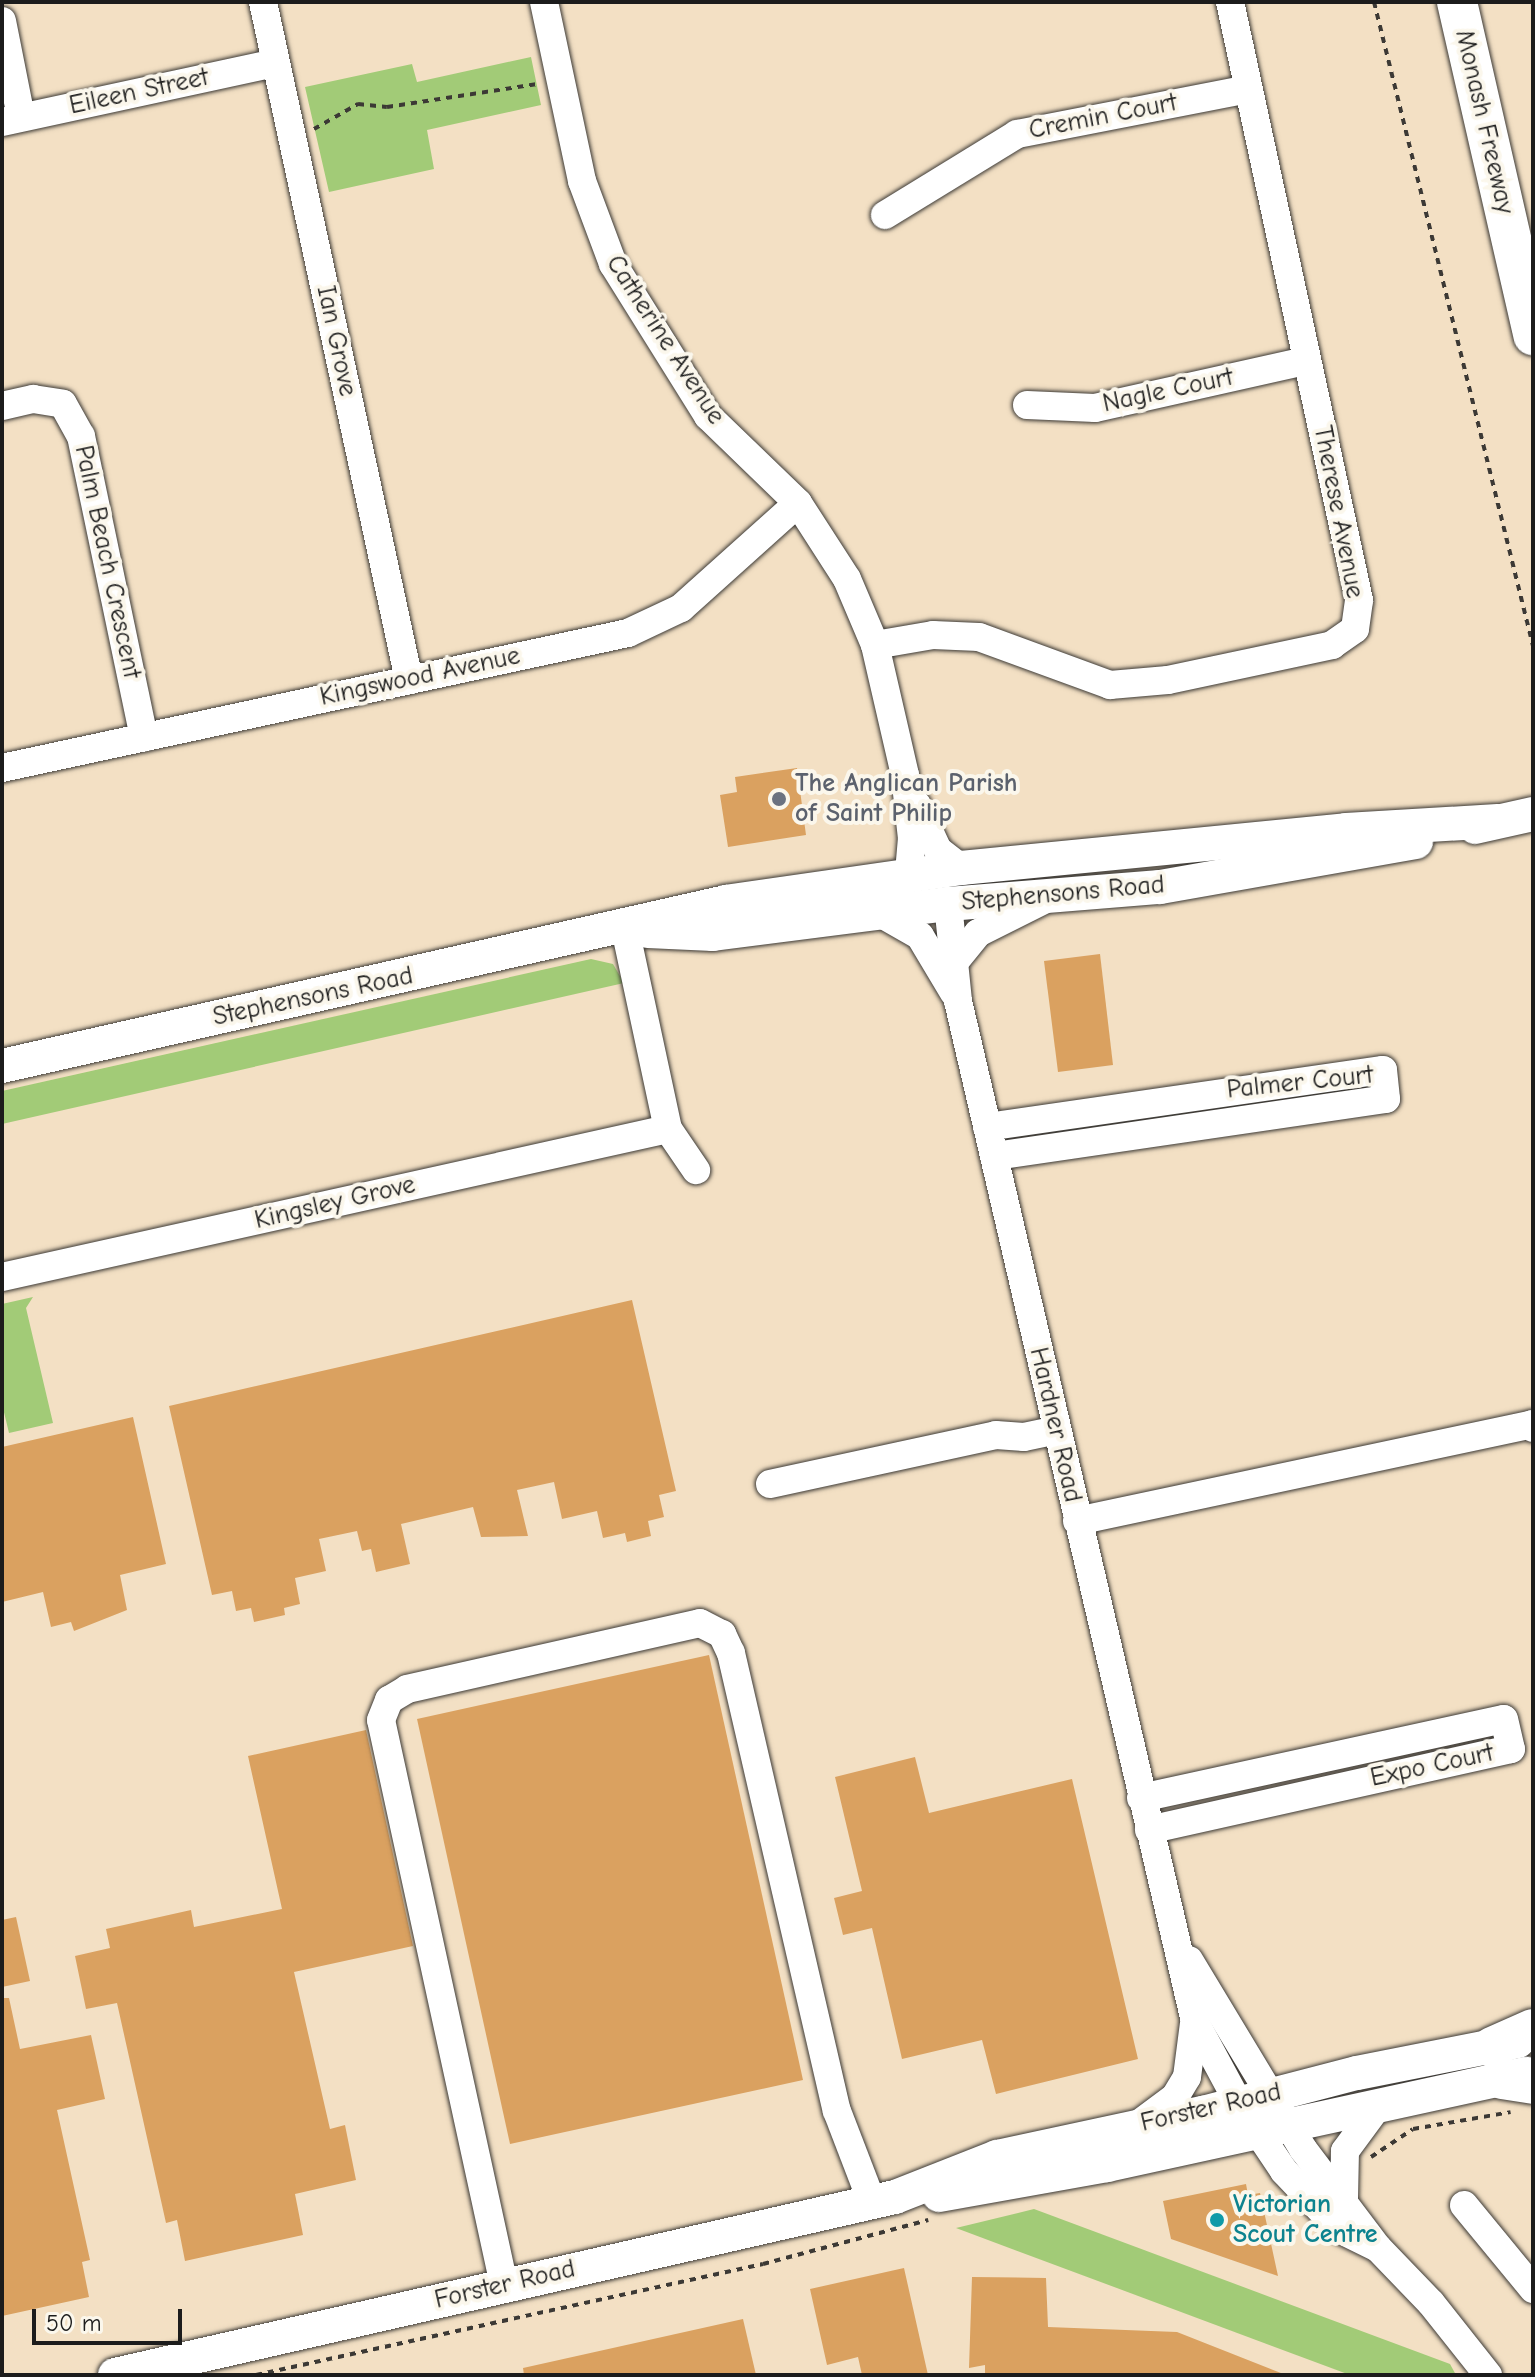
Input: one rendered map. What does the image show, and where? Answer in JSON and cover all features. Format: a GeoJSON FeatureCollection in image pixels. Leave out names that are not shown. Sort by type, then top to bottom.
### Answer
{"type":"FeatureCollection","features":[{"type":"Feature","properties":{"kind":"highway","name":"Monash Freeway"},"geometry":{"type":"LineString","coordinates":[[1457,2],[1533,335]]}},
{"type":"Feature","properties":{"kind":"highway"},"geometry":{"type":"LineString","coordinates":[[1515,2079],[1533,2029]]}},
{"type":"Feature","properties":{"kind":"main road","name":"Stephensons Road"},"geometry":{"type":"LineString","coordinates":[[625,928],[713,934],[948,904],[1160,887],[1361,855],[1533,814]]}},
{"type":"Feature","properties":{"kind":"main road","name":"Stephensons Road"},"geometry":{"type":"LineString","coordinates":[[2,1066],[625,928],[726,902],[961,868],[1346,830],[1498,821]]}},
{"type":"Feature","properties":{"kind":"main road"},"geometry":{"type":"LineString","coordinates":[[909,875],[948,904]]}},
{"type":"Feature","properties":{"kind":"main road","name":"Forster Road"},"geometry":{"type":"LineString","coordinates":[[1515,2079],[1533,2038]]}},
{"type":"Feature","properties":{"kind":"main road","name":"Forster Road"},"geometry":{"type":"LineString","coordinates":[[115,2375],[884,2199],[997,2157],[1254,2099],[1515,2079]]}},
{"type":"Feature","properties":{"kind":"main road","name":"Forster Road"},"geometry":{"type":"LineString","coordinates":[[884,2199],[944,2194],[1515,2079]]}},
{"type":"Feature","properties":{"kind":"street","name":"Ian Grove"},"geometry":{"type":"LineString","coordinates":[[263,2],[409,680]]}},
{"type":"Feature","properties":{"kind":"street","name":"Catherine Avenue"},"geometry":{"type":"LineString","coordinates":[[544,2],[582,181],[613,264],[708,416],[798,503],[847,579],[875,645],[905,775],[912,838],[909,875]]}},
{"type":"Feature","properties":{"kind":"street","name":"Therese Avenue"},"geometry":{"type":"LineString","coordinates":[[875,645],[933,635],[979,637],[1110,685],[1168,680],[1332,645],[1355,629],[1359,600],[1230,2]]}},
{"type":"Feature","properties":{"kind":"street"},"geometry":{"type":"LineString","coordinates":[[2,21],[11,120]]}},
{"type":"Feature","properties":{"kind":"street","name":"Eileen Street"},"geometry":{"type":"LineString","coordinates":[[11,120],[276,63]]}},
{"type":"Feature","properties":{"kind":"street","name":"Cremin Court"},"geometry":{"type":"LineString","coordinates":[[885,215],[1017,134],[1248,89]]}},
{"type":"Feature","properties":{"kind":"street","name":"Nagle Court"},"geometry":{"type":"LineString","coordinates":[[1027,405],[1095,408],[1306,361]]}},
{"type":"Feature","properties":{"kind":"street","name":"Palm Beach Crescent"},"geometry":{"type":"LineString","coordinates":[[2,406],[33,399],[63,404],[81,436],[144,737]]}},
{"type":"Feature","properties":{"kind":"street","name":"Kingswood Avenue"},"geometry":{"type":"LineString","coordinates":[[2,768],[628,633],[681,608],[798,503]]}},
{"type":"Feature","properties":{"kind":"street","name":"Catherine Avenue"},"geometry":{"type":"LineString","coordinates":[[905,775],[938,850],[961,868]]}},
{"type":"Feature","properties":{"kind":"street"},"geometry":{"type":"LineString","coordinates":[[957,959],[978,933],[1050,897]]}},
{"type":"Feature","properties":{"kind":"street","name":"Hardner Road"},"geometry":{"type":"LineString","coordinates":[[948,904],[957,959],[958,1001],[1195,2022],[1254,2099]]}},
{"type":"Feature","properties":{"kind":"street"},"geometry":{"type":"LineString","coordinates":[[880,913],[924,941],[958,1001]]}},
{"type":"Feature","properties":{"kind":"street"},"geometry":{"type":"LineString","coordinates":[[625,928],[668,1129],[696,1170]]}},
{"type":"Feature","properties":{"kind":"street","name":"Palmer Court"},"geometry":{"type":"LineString","coordinates":[[987,1127],[1383,1070],[1386,1099],[994,1156]]}},
{"type":"Feature","properties":{"kind":"street"},"geometry":{"type":"LineString","coordinates":[[1225,1091],[1228,1120]]}},
{"type":"Feature","properties":{"kind":"street","name":"Kingsley Grove"},"geometry":{"type":"LineString","coordinates":[[2,1277],[668,1129]]}},
{"type":"Feature","properties":{"kind":"street"},"geometry":{"type":"LineString","coordinates":[[1077,1521],[1532,1424],[1533,1428]]}},
{"type":"Feature","properties":{"kind":"street"},"geometry":{"type":"LineString","coordinates":[[770,1484],[996,1435],[1024,1437],[1057,1430]]}},
{"type":"Feature","properties":{"kind":"street"},"geometry":{"type":"LineString","coordinates":[[504,2285],[381,1720],[389,1700],[407,1689],[700,1623],[722,1634],[731,1653],[837,2111],[884,2199]]}},
{"type":"Feature","properties":{"kind":"street","name":"Expo Court"},"geometry":{"type":"LineString","coordinates":[[1141,1798],[1339,1758],[1504,1719],[1511,1749],[1149,1830]]}},
{"type":"Feature","properties":{"kind":"street"},"geometry":{"type":"LineString","coordinates":[[1339,1758],[1345,1786]]}},
{"type":"Feature","properties":{"kind":"street","name":"Hardner Road"},"geometry":{"type":"LineString","coordinates":[[1179,1943],[1254,2099]]}},
{"type":"Feature","properties":{"kind":"street"},"geometry":{"type":"LineString","coordinates":[[1136,2127],[1175,2097],[1187,2077],[1195,2022]]}},
{"type":"Feature","properties":{"kind":"street"},"geometry":{"type":"LineString","coordinates":[[1254,2099],[1305,2196],[1339,2229],[1378,2248]]}},
{"type":"Feature","properties":{"kind":"street"},"geometry":{"type":"LineString","coordinates":[[1344,2198],[1345,2151],[1378,2106]]}},
{"type":"Feature","properties":{"kind":"street"},"geometry":{"type":"LineString","coordinates":[[1271,2129],[1344,2198],[1378,2248],[1431,2303],[1488,2375]]}},
{"type":"Feature","properties":{"kind":"street"},"geometry":{"type":"LineString","coordinates":[[1464,2205],[1533,2289]]}},
{"type":"Feature","properties":{"kind":"path"},"geometry":{"type":"LineString","coordinates":[[1374,2],[1533,646]]}},
{"type":"Feature","properties":{"kind":"path"},"geometry":{"type":"LineString","coordinates":[[294,141],[358,104],[387,107],[559,81]]}},
{"type":"Feature","properties":{"kind":"path"},"geometry":{"type":"LineString","coordinates":[[1345,2151],[1375,2157],[1413,2129],[1515,2079]]}},
{"type":"Feature","properties":{"kind":"path"},"geometry":{"type":"LineString","coordinates":[[256,2375],[763,2264],[932,2219]]}},
{"type":"Feature","properties":{"kind":"green space"},"geometry":{"type":"Polygon","coordinates":[[[531,57],[541,105],[427,130],[434,169],[329,192],[305,87],[412,64],[417,82],[531,57]]]}},
{"type":"Feature","properties":{"kind":"green space"},"geometry":{"type":"Polygon","coordinates":[[[591,959],[613,964],[624,983],[2,1124],[2,1091],[591,959]]]}},
{"type":"Feature","properties":{"kind":"green space"},"geometry":{"type":"Polygon","coordinates":[[[33,1297],[26,1308],[53,1423],[9,1433],[2,1404],[2,1304],[33,1297]]]}},
{"type":"Feature","properties":{"kind":"green space"},"geometry":{"type":"Polygon","coordinates":[[[1034,2209],[1450,2364],[1456,2375],[1350,2375],[956,2228],[1034,2209]]]}},
{"type":"Feature","properties":{"kind":"building"},"geometry":{"type":"Polygon","coordinates":[[[797,768],[806,835],[728,847],[720,795],[737,792],[735,777],[797,768]]]}},
{"type":"Feature","properties":{"kind":"building"},"geometry":{"type":"Polygon","coordinates":[[[1100,954],[1113,1065],[1058,1072],[1044,961],[1100,954]]]}},
{"type":"Feature","properties":{"kind":"building"},"geometry":{"type":"Polygon","coordinates":[[[632,1300],[676,1491],[659,1495],[664,1517],[648,1521],[651,1536],[627,1542],[625,1533],[603,1538],[597,1511],[562,1519],[554,1482],[517,1490],[528,1536],[481,1537],[473,1507],[401,1524],[410,1564],[376,1572],[371,1549],[362,1551],[357,1531],[319,1539],[326,1571],[295,1578],[300,1604],[284,1608],[285,1615],[254,1622],[251,1608],[236,1611],[232,1591],[212,1595],[169,1406],[632,1300]]]}},
{"type":"Feature","properties":{"kind":"building"},"geometry":{"type":"Polygon","coordinates":[[[133,1417],[166,1564],[120,1575],[127,1610],[74,1631],[71,1622],[51,1627],[43,1592],[2,1602],[2,1447],[133,1417]]]}},
{"type":"Feature","properties":{"kind":"building"},"geometry":{"type":"Polygon","coordinates":[[[709,1655],[803,2080],[510,2144],[417,1719],[709,1655]]]}},
{"type":"Feature","properties":{"kind":"building"},"geometry":{"type":"Polygon","coordinates":[[[366,1730],[413,1946],[294,1972],[330,2129],[345,2125],[356,2180],[295,2194],[303,2235],[185,2261],[177,2220],[166,2223],[117,2003],[86,2009],[75,1956],[110,1948],[106,1929],[191,1910],[194,1927],[282,1909],[248,1756],[366,1730]]]}},
{"type":"Feature","properties":{"kind":"building"},"geometry":{"type":"Polygon","coordinates":[[[915,1757],[929,1813],[1072,1779],[1138,2059],[996,2094],[982,2040],[902,2059],[872,1928],[843,1935],[834,1898],[862,1891],[835,1777],[915,1757]]]}},
{"type":"Feature","properties":{"kind":"building"},"geometry":{"type":"Polygon","coordinates":[[[16,1917],[30,1981],[2,1987],[2,1920],[16,1917]]]}},
{"type":"Feature","properties":{"kind":"building"},"geometry":{"type":"Polygon","coordinates":[[[2,1998],[9,1998],[20,2049],[91,2035],[105,2099],[57,2110],[90,2260],[82,2262],[89,2297],[2,2316],[2,1998]]]}},
{"type":"Feature","properties":{"kind":"building","name":"Victorian Scout Centre"},"geometry":{"type":"Polygon","coordinates":[[[1246,2184],[1248,2195],[1260,2193],[1278,2276],[1171,2239],[1163,2201],[1246,2184]]]}},
{"type":"Feature","properties":{"kind":"building"},"geometry":{"type":"Polygon","coordinates":[[[904,2268],[928,2375],[862,2375],[858,2357],[827,2365],[810,2289],[904,2268]]]}},
{"type":"Feature","properties":{"kind":"building"},"geometry":{"type":"Polygon","coordinates":[[[972,2277],[1046,2278],[1048,2327],[1177,2332],[1286,2375],[985,2375],[985,2365],[969,2368],[972,2277]]]}},
{"type":"Feature","properties":{"kind":"building"},"geometry":{"type":"Polygon","coordinates":[[[743,2319],[756,2375],[524,2375],[523,2368],[743,2319]]]}},
{"type":"Feature","properties":{"kind":"place","name":"The Anglican Parish of Saint Philip"},"geometry":{"type":"Point","coordinates":[779,799]}},
{"type":"Feature","properties":{"kind":"place","name":"Victorian Scout Centre"},"geometry":{"type":"Point","coordinates":[1217,2220]}}]}
